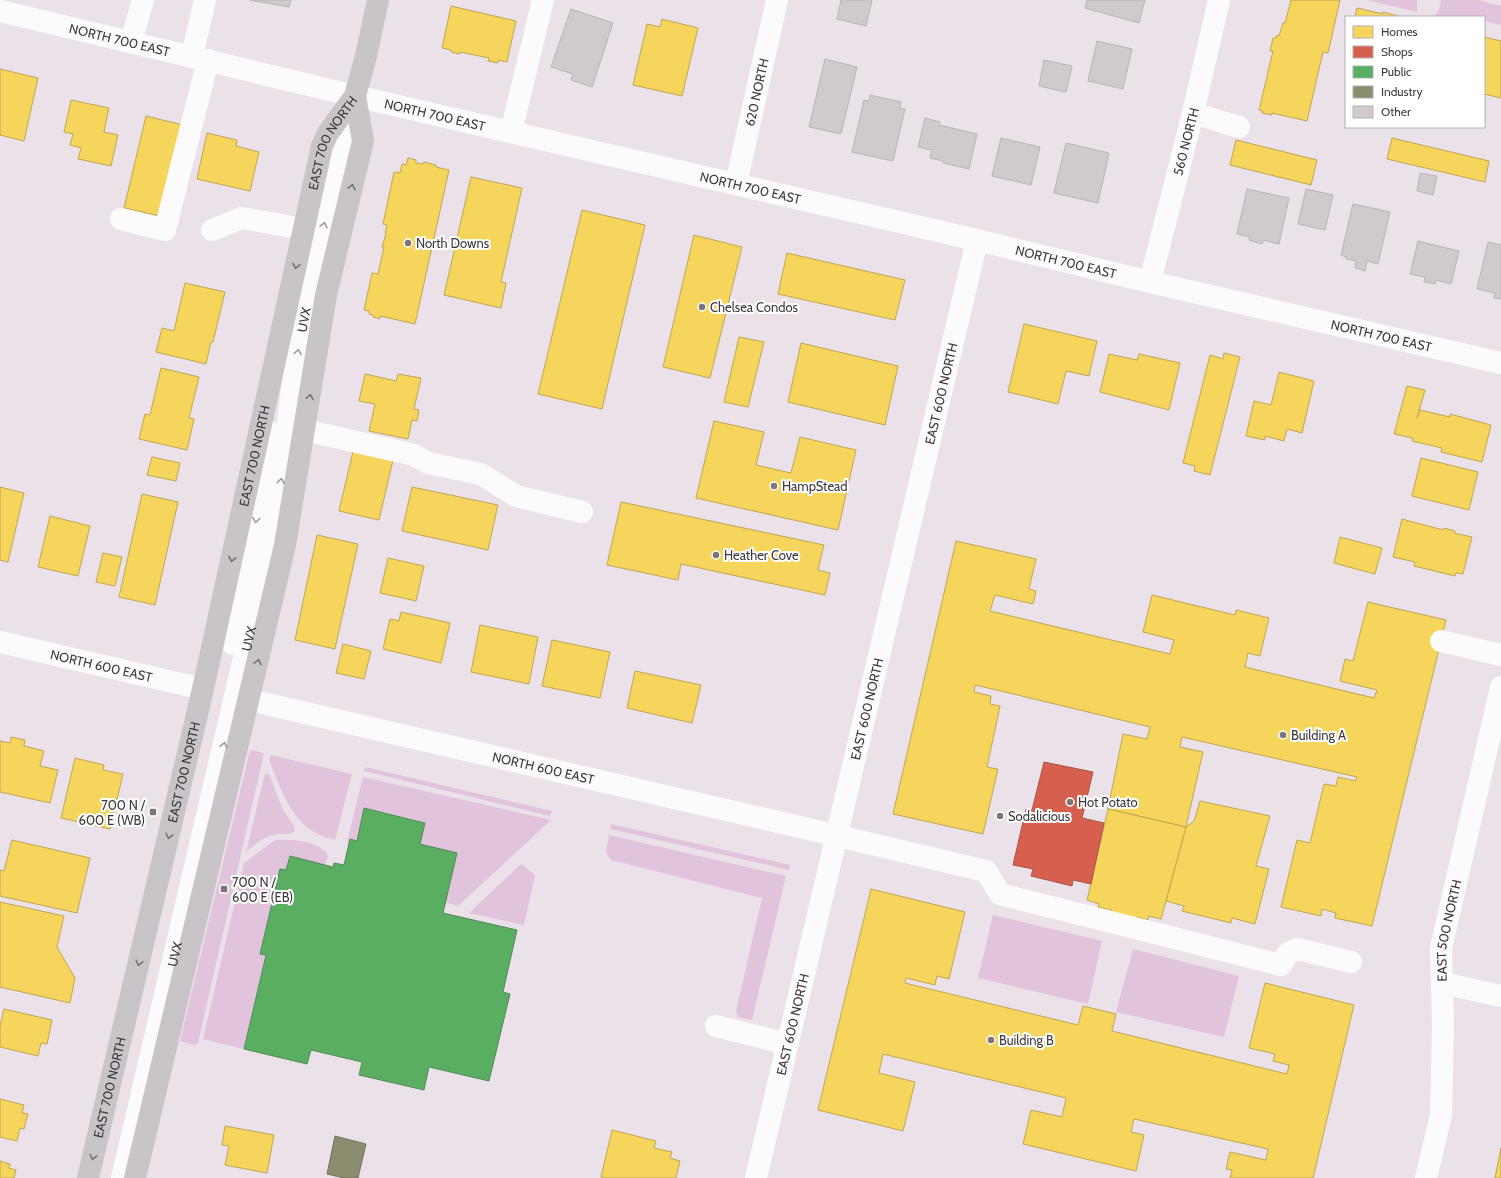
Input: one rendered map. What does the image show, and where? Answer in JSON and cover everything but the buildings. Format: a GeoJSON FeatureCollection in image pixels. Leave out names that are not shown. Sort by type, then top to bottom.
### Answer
{"type":"FeatureCollection","features":[{"type":"Feature","properties":{"kind":"main road"},"geometry":{"type":"LineString","coordinates":[[355,96],[366,56],[378,0]]}},
{"type":"Feature","properties":{"kind":"main road","name":"EAST 700 NORTH"},"geometry":{"type":"LineString","coordinates":[[88,1178],[203,689],[322,146],[328,133],[355,96]]}},
{"type":"Feature","properties":{"kind":"main road","name":"EAST 700 NORTH"},"geometry":{"type":"LineString","coordinates":[[135,1178],[285,545],[326,295],[363,141],[355,96]]}},
{"type":"Feature","properties":{"kind":"street"},"geometry":{"type":"LineString","coordinates":[[131,42],[143,0]]}},
{"type":"Feature","properties":{"kind":"street"},"geometry":{"type":"LineString","coordinates":[[121,219],[165,230],[200,58],[205,0]]}},
{"type":"Feature","properties":{"kind":"street"},"geometry":{"type":"LineString","coordinates":[[511,132],[543,0]]}},
{"type":"Feature","properties":{"kind":"street","name":"620 NORTH"},"geometry":{"type":"LineString","coordinates":[[736,184],[777,0]]}},
{"type":"Feature","properties":{"kind":"street","name":"560 NORTH"},"geometry":{"type":"LineString","coordinates":[[1150,282],[1193,113],[1219,0]]}},
{"type":"Feature","properties":{"kind":"street","name":"NORTH 700 EAST"},"geometry":{"type":"LineString","coordinates":[[0,11],[355,96],[1501,363]]}},
{"type":"Feature","properties":{"kind":"street","name":"UVX"},"geometry":{"type":"LineString","coordinates":[[122,1178],[266,564],[276,514],[295,367],[305,312],[355,96]]}},
{"type":"Feature","properties":{"kind":"street"},"geometry":{"type":"LineString","coordinates":[[1193,113],[1239,126]]}},
{"type":"Feature","properties":{"kind":"street"},"geometry":{"type":"LineString","coordinates":[[212,230],[242,218],[304,229]]}},
{"type":"Feature","properties":{"kind":"street","name":"EAST 600 NORTH"},"geometry":{"type":"LineString","coordinates":[[756,1178],[977,240]]}},
{"type":"Feature","properties":{"kind":"street","name":"UVX"},"geometry":{"type":"LineString","coordinates":[[106,1178],[231,652],[256,525],[273,370]]}},
{"type":"Feature","properties":{"kind":"street"},"geometry":{"type":"LineString","coordinates":[[304,430],[414,455],[428,463],[481,474],[516,496],[582,512]]}},
{"type":"Feature","properties":{"kind":"street"},"geometry":{"type":"LineString","coordinates":[[1441,641],[1501,655]]}},
{"type":"Feature","properties":{"kind":"street","name":"NORTH 600 EAST"},"geometry":{"type":"LineString","coordinates":[[0,642],[203,689]]}},
{"type":"Feature","properties":{"kind":"street","name":"EAST 500 NORTH"},"geometry":{"type":"LineString","coordinates":[[1426,1178],[1441,1115],[1443,1025],[1441,948],[1501,687]]}},
{"type":"Feature","properties":{"kind":"street","name":"NORTH 600 EAST"},"geometry":{"type":"LineString","coordinates":[[249,700],[837,835],[986,872],[1000,894],[1281,965],[1288,953],[1297,949],[1351,962]]}},
{"type":"Feature","properties":{"kind":"street"},"geometry":{"type":"LineString","coordinates":[[1442,983],[1501,996]]}},
{"type":"Feature","properties":{"kind":"street"},"geometry":{"type":"LineString","coordinates":[[716,1026],[788,1044]]}},
{"type":"Feature","properties":{"kind":"shaded area"},"geometry":{"type":"Polygon","coordinates":[[[1367,0],[1417,0],[1417,12],[1367,0]]]}},
{"type":"Feature","properties":{"kind":"shaded area"},"geometry":{"type":"Polygon","coordinates":[[[1441,0],[1478,0],[1501,6],[1501,25],[1485,21],[1485,16],[1435,16],[1439,10],[1441,0]]]}},
{"type":"Feature","properties":{"kind":"shaded area"},"geometry":{"type":"Polygon","coordinates":[[[252,750],[264,753],[198,1043],[195,1045],[180,1041],[249,754],[252,750]]]}},
{"type":"Feature","properties":{"kind":"shaded area"},"geometry":{"type":"Polygon","coordinates":[[[271,755],[352,774],[335,840],[321,836],[309,829],[292,810],[279,786],[269,760],[271,755]]]}},
{"type":"Feature","properties":{"kind":"shaded area"},"geometry":{"type":"Polygon","coordinates":[[[365,767],[552,811],[550,816],[364,771],[365,767]]]}},
{"type":"Feature","properties":{"kind":"shaded area"},"geometry":{"type":"Polygon","coordinates":[[[265,773],[269,774],[283,810],[295,827],[294,832],[269,836],[246,852],[265,773]]]}},
{"type":"Feature","properties":{"kind":"shaded area"},"geometry":{"type":"Polygon","coordinates":[[[363,777],[551,820],[458,906],[445,902],[457,853],[420,844],[425,822],[365,808],[357,841],[350,839],[349,842],[347,842],[363,777]]]}},
{"type":"Feature","properties":{"kind":"shaded area"},"geometry":{"type":"Polygon","coordinates":[[[611,824],[790,865],[789,870],[610,829],[611,824]]]}},
{"type":"Feature","properties":{"kind":"shaded area"},"geometry":{"type":"Polygon","coordinates":[[[609,835],[786,876],[752,1020],[738,1017],[736,1011],[762,898],[611,860],[606,852],[609,835]]]}},
{"type":"Feature","properties":{"kind":"shaded area"},"geometry":{"type":"Polygon","coordinates":[[[275,840],[297,840],[317,846],[328,855],[325,865],[290,856],[286,870],[280,869],[260,954],[266,955],[244,1049],[203,1039],[244,863],[275,840]]]}},
{"type":"Feature","properties":{"kind":"shaded area"},"geometry":{"type":"Polygon","coordinates":[[[521,864],[535,875],[524,925],[469,913],[521,864]]]}},
{"type":"Feature","properties":{"kind":"shaded area"},"geometry":{"type":"Polygon","coordinates":[[[993,915],[1102,941],[1088,1004],[978,978],[993,915]]]}},
{"type":"Feature","properties":{"kind":"shaded area"},"geometry":{"type":"Polygon","coordinates":[[[1133,949],[1239,976],[1224,1037],[1116,1012],[1133,949]]]}},
{"type":"Feature","properties":{"kind":"place","name":"North Downs"},"geometry":{"type":"Point","coordinates":[408,243]}},
{"type":"Feature","properties":{"kind":"place","name":"Chelsea Condos"},"geometry":{"type":"Point","coordinates":[702,307]}},
{"type":"Feature","properties":{"kind":"place","name":"HampStead"},"geometry":{"type":"Point","coordinates":[774,486]}},
{"type":"Feature","properties":{"kind":"place","name":"Heather Cove"},"geometry":{"type":"Point","coordinates":[716,555]}},
{"type":"Feature","properties":{"kind":"place","name":"Building A"},"geometry":{"type":"Point","coordinates":[1283,735]}},
{"type":"Feature","properties":{"kind":"place","name":"Hot Potato"},"geometry":{"type":"Point","coordinates":[1070,802]}},
{"type":"Feature","properties":{"kind":"place","name":"700 N / 600 E (WB)"},"geometry":{"type":"Point","coordinates":[153,812]}},
{"type":"Feature","properties":{"kind":"place","name":"Sodalicious"},"geometry":{"type":"Point","coordinates":[1000,816]}},
{"type":"Feature","properties":{"kind":"place","name":"700 N / 600 E (EB)"},"geometry":{"type":"Point","coordinates":[224,889]}},
{"type":"Feature","properties":{"kind":"place","name":"Building B"},"geometry":{"type":"Point","coordinates":[991,1040]}}]}
